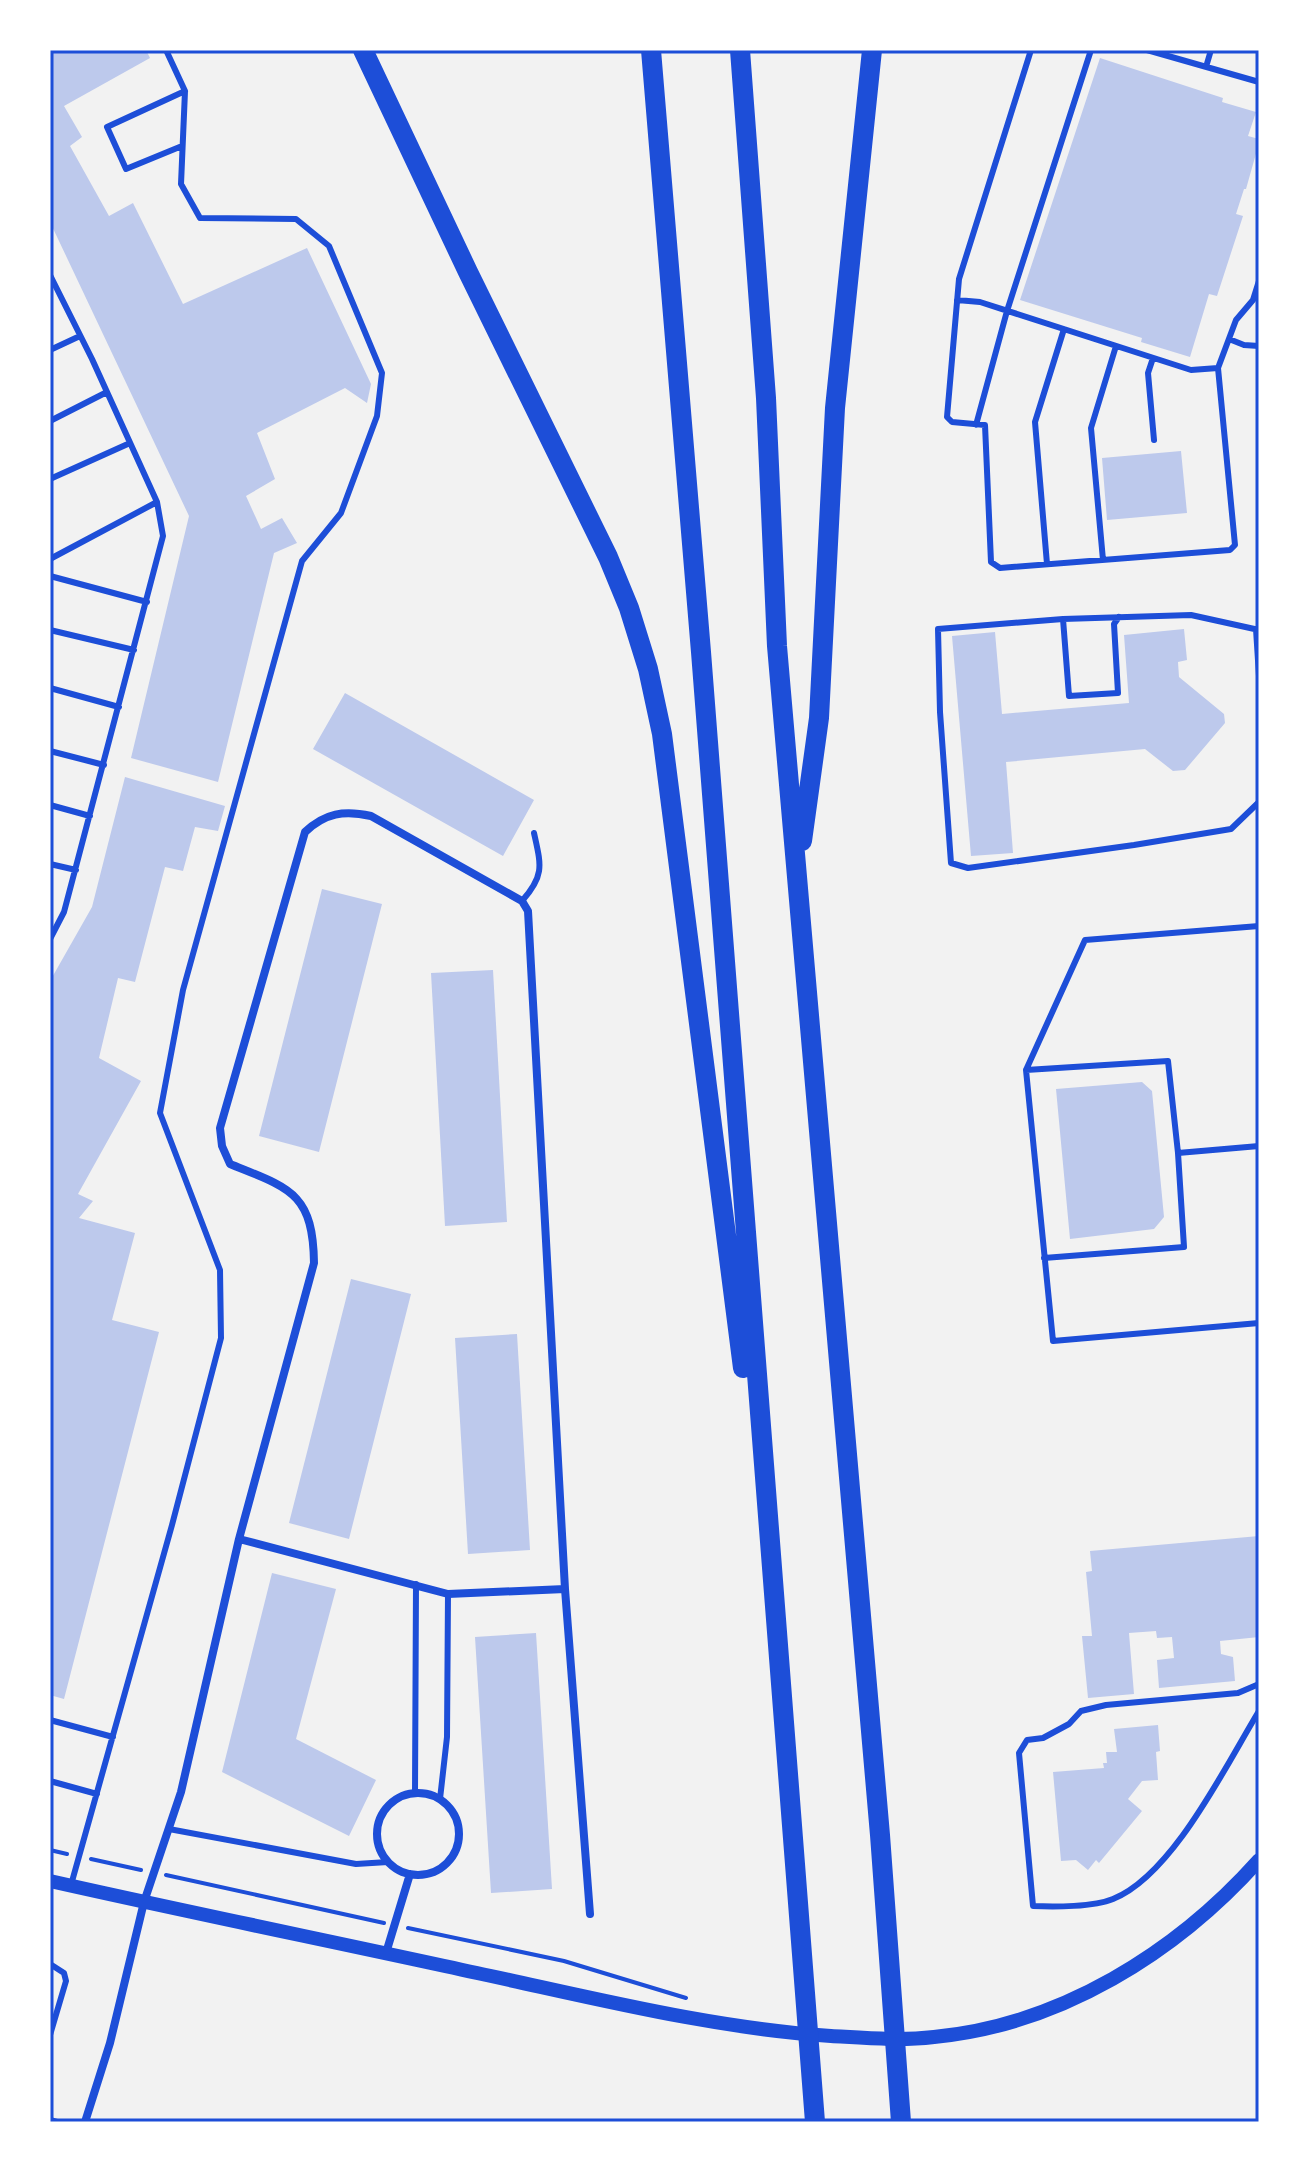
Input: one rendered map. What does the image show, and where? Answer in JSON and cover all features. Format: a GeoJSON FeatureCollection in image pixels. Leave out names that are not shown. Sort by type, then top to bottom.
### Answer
{"type":"FeatureCollection","features":[{"type":"Feature","properties":{"kind":"highway"},"geometry":{"type":"LineString","coordinates":[[363,50],[608,557],[629,608],[648,669],[662,734],[775,1616]]}},
{"type":"Feature","properties":{"kind":"highway"},"geometry":{"type":"LineString","coordinates":[[651,50],[815,2122]]}},
{"type":"Feature","properties":{"kind":"highway"},"geometry":{"type":"LineString","coordinates":[[740,50],[766,398],[777,646],[879,1819],[901,2122]]}},
{"type":"Feature","properties":{"kind":"highway"},"geometry":{"type":"LineString","coordinates":[[797,880],[819,718],[835,408],[872,50]]}},
{"type":"Feature","properties":{"kind":"street"},"geometry":{"type":"LineString","coordinates":[[85,2122],[110,2043],[144,1902],[181,1792],[239,1539],[314,1263],[314,1234],[302,1203],[287,1187],[230,1164],[222,1146],[220,1128],[305,832],[318,820],[333,814],[351,812],[371,816],[522,901],[528,911],[565,1589],[590,1914]]}},
{"type":"Feature","properties":{"kind":"street"},"geometry":{"type":"LineString","coordinates":[[239,1539],[448,1594],[565,1589]]}},
{"type":"Feature","properties":{"kind":"street"},"geometry":{"type":"LineString","coordinates":[[428,1794],[440,1799],[457,1821],[459,1835],[456,1849],[437,1870],[424,1875],[398,1870],[380,1851],[377,1838],[382,1813],[402,1796],[428,1794]]}},
{"type":"Feature","properties":{"kind":"street"},"geometry":{"type":"LineString","coordinates":[[50,1881],[707,2021],[769,2032],[889,2040],[987,2029],[1072,1999],[1121,1975],[1158,1951],[1200,1919],[1259,1860]]}},
{"type":"Feature","properties":{"kind":"street"},"geometry":{"type":"LineString","coordinates":[[386,1953],[410,1874]]}},
{"type":"Feature","properties":{"kind":"lane"},"geometry":{"type":"LineString","coordinates":[[71,1885],[221,1338],[220,1270],[160,1113],[183,990],[302,561],[341,513],[377,416],[382,373],[329,246],[296,219],[200,218],[181,184],[185,91],[166,50]]}},
{"type":"Feature","properties":{"kind":"lane"},"geometry":{"type":"LineString","coordinates":[[1031,50],[959,279],[947,417],[952,422],[985,425],[991,562],[1000,568],[1230,550],[1235,545],[1218,368],[1236,320],[1253,300],[1259,281]]}},
{"type":"Feature","properties":{"kind":"lane"},"geometry":{"type":"LineString","coordinates":[[976,425],[1007,311],[1091,50]]}},
{"type":"Feature","properties":{"kind":"lane"},"geometry":{"type":"LineString","coordinates":[[1147,50],[1259,82]]}},
{"type":"Feature","properties":{"kind":"lane"},"geometry":{"type":"LineString","coordinates":[[1206,67],[1211,50]]}},
{"type":"Feature","properties":{"kind":"lane"},"geometry":{"type":"LineString","coordinates":[[182,146],[126,169],[107,127],[185,91]]}},
{"type":"Feature","properties":{"kind":"lane"},"geometry":{"type":"LineString","coordinates":[[50,275],[157,502],[163,536],[76,870],[64,912],[50,939]]}},
{"type":"Feature","properties":{"kind":"lane"},"geometry":{"type":"LineString","coordinates":[[957,300],[980,302],[1191,370],[1218,368]]}},
{"type":"Feature","properties":{"kind":"lane"},"geometry":{"type":"LineString","coordinates":[[1047,564],[1035,422],[1064,329]]}},
{"type":"Feature","properties":{"kind":"lane"},"geometry":{"type":"LineString","coordinates":[[50,350],[80,336]]}},
{"type":"Feature","properties":{"kind":"lane"},"geometry":{"type":"LineString","coordinates":[[1229,339],[1244,345],[1259,346]]}},
{"type":"Feature","properties":{"kind":"lane"},"geometry":{"type":"LineString","coordinates":[[1103,560],[1091,428],[1116,346]]}},
{"type":"Feature","properties":{"kind":"lane"},"geometry":{"type":"LineString","coordinates":[[1153,358],[1148,373],[1154,440]]}},
{"type":"Feature","properties":{"kind":"lane"},"geometry":{"type":"LineString","coordinates":[[50,421],[107,392]]}},
{"type":"Feature","properties":{"kind":"lane"},"geometry":{"type":"LineString","coordinates":[[50,479],[130,443]]}},
{"type":"Feature","properties":{"kind":"lane"},"geometry":{"type":"LineString","coordinates":[[50,559],[157,502]]}},
{"type":"Feature","properties":{"kind":"lane"},"geometry":{"type":"LineString","coordinates":[[50,576],[147,602]]}},
{"type":"Feature","properties":{"kind":"lane"},"geometry":{"type":"LineString","coordinates":[[1259,676],[1258,629],[1191,615],[1063,619],[938,629],[951,863],[968,868],[1231,829],[1259,802]]}},
{"type":"Feature","properties":{"kind":"lane"},"geometry":{"type":"LineString","coordinates":[[1063,619],[1069,696],[1118,693],[1114,624],[1119,617]]}},
{"type":"Feature","properties":{"kind":"lane"},"geometry":{"type":"LineString","coordinates":[[50,630],[134,650]]}},
{"type":"Feature","properties":{"kind":"lane"},"geometry":{"type":"LineString","coordinates":[[50,688],[119,707]]}},
{"type":"Feature","properties":{"kind":"lane"},"geometry":{"type":"LineString","coordinates":[[50,751],[104,765]]}},
{"type":"Feature","properties":{"kind":"lane"},"geometry":{"type":"LineString","coordinates":[[50,805],[90,816]]}},
{"type":"Feature","properties":{"kind":"lane"},"geometry":{"type":"LineString","coordinates":[[522,901],[537,884],[541,864],[534,833]]}},
{"type":"Feature","properties":{"kind":"lane"},"geometry":{"type":"LineString","coordinates":[[50,864],[76,870]]}},
{"type":"Feature","properties":{"kind":"lane"},"geometry":{"type":"LineString","coordinates":[[1259,926],[1085,940],[1026,1070],[1053,1341],[1259,1323]]}},
{"type":"Feature","properties":{"kind":"lane"},"geometry":{"type":"LineString","coordinates":[[1026,1070],[1168,1061],[1178,1153],[1184,1247],[1044,1258]]}},
{"type":"Feature","properties":{"kind":"lane"},"geometry":{"type":"LineString","coordinates":[[1178,1153],[1259,1146]]}},
{"type":"Feature","properties":{"kind":"lane"},"geometry":{"type":"LineString","coordinates":[[415,1793],[416,1584]]}},
{"type":"Feature","properties":{"kind":"lane"},"geometry":{"type":"LineString","coordinates":[[440,1799],[447,1737],[448,1594]]}},
{"type":"Feature","properties":{"kind":"lane"},"geometry":{"type":"LineString","coordinates":[[1259,1684],[1238,1693],[1106,1705],[1081,1711],[1069,1724],[1043,1738],[1027,1740],[1019,1753],[1033,1906],[1059,1907],[1112,1900],[1152,1873],[1193,1822],[1259,1711]]}},
{"type":"Feature","properties":{"kind":"lane"},"geometry":{"type":"LineString","coordinates":[[50,1720],[113,1737]]}},
{"type":"Feature","properties":{"kind":"lane"},"geometry":{"type":"LineString","coordinates":[[50,1781],[97,1794]]}},
{"type":"Feature","properties":{"kind":"lane"},"geometry":{"type":"LineString","coordinates":[[169,1829],[356,1864],[388,1862]]}},
{"type":"Feature","properties":{"kind":"lane"},"geometry":{"type":"LineString","coordinates":[[50,1964],[64,1973],[66,1981],[50,2035]]}},
{"type":"Feature","properties":{"kind":"lane"},"geometry":{"type":"LineString","coordinates":[[50,2120],[57,2122]]}},
{"type":"Feature","properties":{"kind":"path"},"geometry":{"type":"LineString","coordinates":[[177,1877],[357,1917]]}},
{"type":"Feature","properties":{"kind":"path"},"geometry":{"type":"LineString","coordinates":[[431,1933],[564,1961],[691,2000]]}},
{"type":"Feature","properties":{"kind":"building"},"geometry":{"type":"Polygon","coordinates":[[[50,50],[146,50],[150,58],[64,106],[82,137],[70,146],[109,216],[133,203],[183,304],[307,248],[371,384],[367,403],[345,388],[257,433],[275,479],[246,496],[261,529],[282,518],[297,543],[274,553],[218,782],[131,758],[189,516],[50,222],[50,50]]]}},
{"type":"Feature","properties":{"kind":"building"},"geometry":{"type":"Polygon","coordinates":[[[1100,58],[1223,98],[1222,102],[1256,112],[1248,136],[1259,139],[1259,143],[1236,214],[1243,216],[1217,296],[1209,294],[1190,357],[1141,342],[1142,338],[1020,300],[1100,58]]]}},
{"type":"Feature","properties":{"kind":"building"},"geometry":{"type":"Polygon","coordinates":[[[1181,451],[1187,513],[1107,520],[1102,458],[1181,451]]]}},
{"type":"Feature","properties":{"kind":"building"},"geometry":{"type":"Polygon","coordinates":[[[1184,629],[1187,660],[1178,662],[1179,677],[1224,714],[1225,723],[1185,770],[1173,771],[1145,749],[1006,762],[1013,853],[971,856],[952,636],[995,632],[1002,714],[1129,703],[1124,635],[1184,629]]]}},
{"type":"Feature","properties":{"kind":"building"},"geometry":{"type":"Polygon","coordinates":[[[345,693],[534,800],[503,856],[313,749],[345,693]]]}},
{"type":"Feature","properties":{"kind":"building"},"geometry":{"type":"Polygon","coordinates":[[[125,777],[225,806],[218,831],[195,827],[183,871],[165,867],[135,982],[118,978],[99,1058],[141,1081],[78,1194],[93,1201],[79,1218],[135,1233],[112,1320],[159,1332],[64,1699],[50,1695],[50,981],[92,907],[125,777]]]}},
{"type":"Feature","properties":{"kind":"building"},"geometry":{"type":"Polygon","coordinates":[[[322,889],[382,904],[319,1152],[259,1136],[322,889]]]}},
{"type":"Feature","properties":{"kind":"building"},"geometry":{"type":"Polygon","coordinates":[[[493,970],[507,1222],[445,1226],[431,973],[493,970]]]}},
{"type":"Feature","properties":{"kind":"building"},"geometry":{"type":"Polygon","coordinates":[[[1142,1082],[1152,1091],[1164,1217],[1154,1229],[1070,1239],[1056,1089],[1142,1082]]]}},
{"type":"Feature","properties":{"kind":"building"},"geometry":{"type":"Polygon","coordinates":[[[351,1279],[411,1294],[349,1539],[289,1523],[351,1279]]]}},
{"type":"Feature","properties":{"kind":"building"},"geometry":{"type":"Polygon","coordinates":[[[517,1334],[530,1550],[468,1554],[455,1338],[517,1334]]]}},
{"type":"Feature","properties":{"kind":"building"},"geometry":{"type":"Polygon","coordinates":[[[1259,1536],[1259,1637],[1220,1641],[1221,1654],[1233,1657],[1235,1681],[1159,1688],[1157,1660],[1174,1658],[1172,1637],[1157,1638],[1156,1631],[1129,1633],[1134,1694],[1088,1698],[1082,1636],[1092,1636],[1086,1572],[1092,1571],[1090,1551],[1259,1536]]]}},
{"type":"Feature","properties":{"kind":"building"},"geometry":{"type":"Polygon","coordinates":[[[272,1573],[336,1589],[296,1739],[376,1780],[349,1836],[222,1772],[272,1573]]]}},
{"type":"Feature","properties":{"kind":"building"},"geometry":{"type":"Polygon","coordinates":[[[536,1633],[552,1889],[491,1893],[475,1637],[536,1633]]]}},
{"type":"Feature","properties":{"kind":"building"},"geometry":{"type":"Polygon","coordinates":[[[1158,1725],[1158,1780],[1142,1781],[1128,1799],[1142,1811],[1099,1863],[1096,1860],[1088,1870],[1076,1860],[1061,1861],[1053,1772],[1104,1768],[1106,1752],[1117,1752],[1114,1729],[1158,1725]]]}}]}
